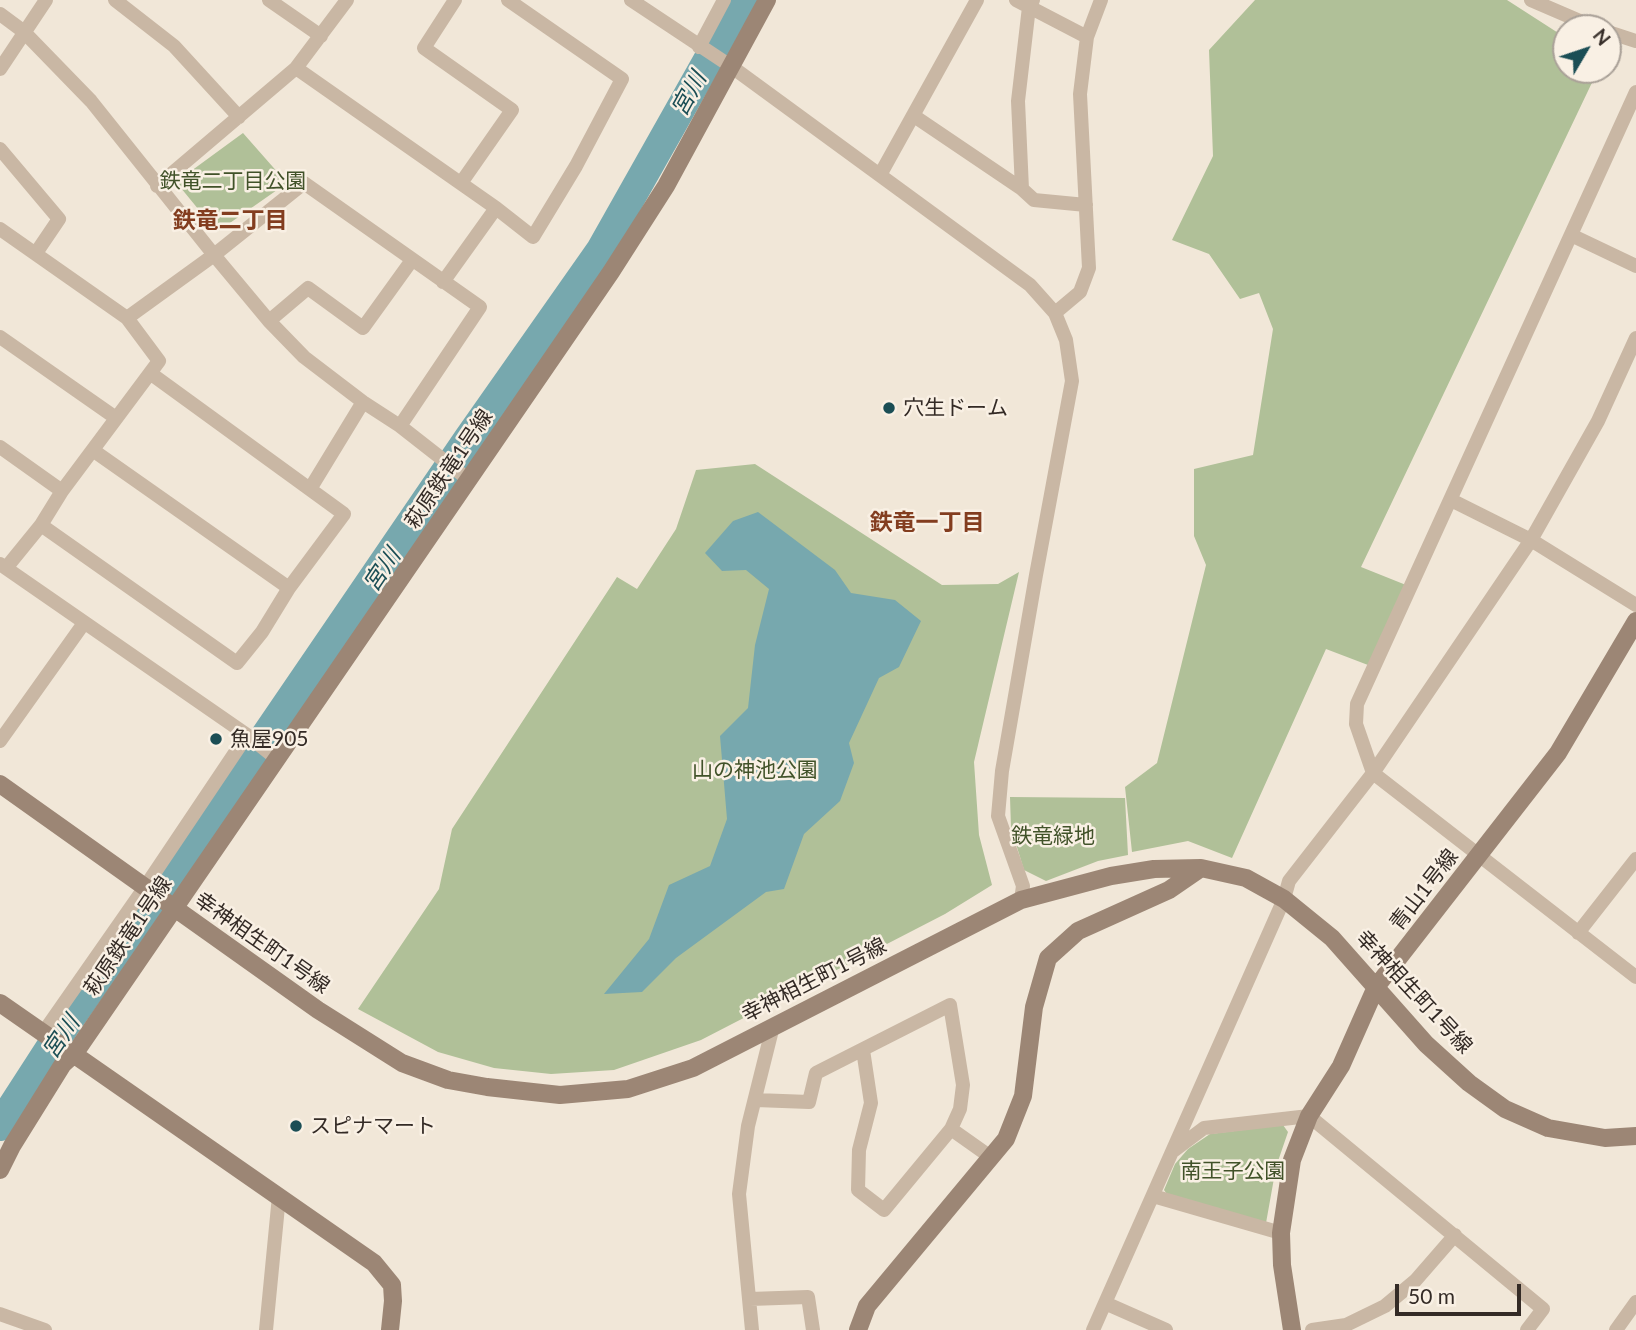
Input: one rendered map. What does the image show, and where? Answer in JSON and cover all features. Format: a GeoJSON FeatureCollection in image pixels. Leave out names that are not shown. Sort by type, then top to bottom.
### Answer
{"type":"FeatureCollection","features":[{"type":"Feature","properties":{"kind":"street"},"geometry":{"type":"LineString","coordinates":[[0,69],[46,0]]}},
{"type":"Feature","properties":{"kind":"street"},"geometry":{"type":"LineString","coordinates":[[115,0],[174,46],[239,117]]}},
{"type":"Feature","properties":{"kind":"street"},"geometry":{"type":"LineString","coordinates":[[268,0],[321,36]]}},
{"type":"Feature","properties":{"kind":"street"},"geometry":{"type":"LineString","coordinates":[[157,186],[296,68],[347,0]]}},
{"type":"Feature","properties":{"kind":"street"},"geometry":{"type":"LineString","coordinates":[[455,0],[424,48],[512,110],[461,183]]}},
{"type":"Feature","properties":{"kind":"street"},"geometry":{"type":"LineString","coordinates":[[296,68],[461,183],[533,237],[576,166],[622,79],[508,0]]}},
{"type":"Feature","properties":{"kind":"street"},"geometry":{"type":"LineString","coordinates":[[631,0],[698,47],[732,67],[1030,285],[1055,313],[1066,340],[1072,381],[1002,771],[998,816],[1023,887],[1021,900]]}},
{"type":"Feature","properties":{"kind":"street"},"geometry":{"type":"LineString","coordinates":[[698,47],[724,0]]}},
{"type":"Feature","properties":{"kind":"street","name":"萩原鉄竜1号線"},"geometry":{"type":"LineString","coordinates":[[0,1170],[63,1064],[75,1054],[175,909],[273,756],[666,186],[767,0]]}},
{"type":"Feature","properties":{"kind":"street"},"geometry":{"type":"LineString","coordinates":[[880,175],[977,0]]}},
{"type":"Feature","properties":{"kind":"street"},"geometry":{"type":"LineString","coordinates":[[1055,313],[1080,292],[1089,268],[1080,94],[1087,37],[1101,0]]}},
{"type":"Feature","properties":{"kind":"street"},"geometry":{"type":"LineString","coordinates":[[1531,0],[1564,14]]}},
{"type":"Feature","properties":{"kind":"street"},"geometry":{"type":"LineString","coordinates":[[1022,189],[1018,102],[1026,2],[1087,37]]}},
{"type":"Feature","properties":{"kind":"street"},"geometry":{"type":"LineString","coordinates":[[0,14],[23,31],[92,101],[214,255],[269,321],[304,357],[363,402],[400,426],[466,478]]}},
{"type":"Feature","properties":{"kind":"street"},"geometry":{"type":"LineString","coordinates":[[1636,92],[1357,704],[1356,724],[1373,773],[1636,977]]}},
{"type":"Feature","properties":{"kind":"street"},"geometry":{"type":"LineString","coordinates":[[914,116],[1022,189],[1034,200],[1086,205]]}},
{"type":"Feature","properties":{"kind":"street"},"geometry":{"type":"LineString","coordinates":[[0,149],[59,219],[36,253]]}},
{"type":"Feature","properties":{"kind":"street"},"geometry":{"type":"LineString","coordinates":[[127,318],[214,255],[304,183],[480,307],[400,426]]}},
{"type":"Feature","properties":{"kind":"street"},"geometry":{"type":"LineString","coordinates":[[443,282],[496,208]]}},
{"type":"Feature","properties":{"kind":"street"},"geometry":{"type":"LineString","coordinates":[[0,229],[127,318],[159,361],[62,491],[41,525],[3,566],[250,737],[273,756]]}},
{"type":"Feature","properties":{"kind":"street"},"geometry":{"type":"LineString","coordinates":[[1571,236],[1636,266]]}},
{"type":"Feature","properties":{"kind":"street"},"geometry":{"type":"LineString","coordinates":[[269,321],[308,288],[363,328],[412,260]]}},
{"type":"Feature","properties":{"kind":"street"},"geometry":{"type":"LineString","coordinates":[[0,337],[116,418]]}},
{"type":"Feature","properties":{"kind":"street"},"geometry":{"type":"LineString","coordinates":[[1093,1330],[1284,899],[1289,881],[1373,773],[1531,540],[1598,421],[1636,338]]}},
{"type":"Feature","properties":{"kind":"street"},"geometry":{"type":"LineString","coordinates":[[41,525],[237,663],[262,632],[289,588],[344,514],[150,373]]}},
{"type":"Feature","properties":{"kind":"street"},"geometry":{"type":"LineString","coordinates":[[310,489],[363,402]]}},
{"type":"Feature","properties":{"kind":"street"},"geometry":{"type":"LineString","coordinates":[[0,447],[62,491]]}},
{"type":"Feature","properties":{"kind":"street"},"geometry":{"type":"LineString","coordinates":[[94,451],[289,588]]}},
{"type":"Feature","properties":{"kind":"street"},"geometry":{"type":"LineString","coordinates":[[1451,500],[1531,540],[1636,605]]}},
{"type":"Feature","properties":{"kind":"street","name":"青山1号線"},"geometry":{"type":"LineString","coordinates":[[1292,1330],[1282,1265],[1281,1233],[1292,1160],[1309,1116],[1340,1066],[1376,987],[1558,753],[1636,621]]}},
{"type":"Feature","properties":{"kind":"street"},"geometry":{"type":"LineString","coordinates":[[0,741],[84,623]]}},
{"type":"Feature","properties":{"kind":"street"},"geometry":{"type":"LineString","coordinates":[[43,1033],[250,737]]}},
{"type":"Feature","properties":{"kind":"street","name":"幸神相生町1号線"},"geometry":{"type":"LineString","coordinates":[[0,784],[317,1010],[401,1063],[448,1080],[560,1095],[628,1089],[693,1068],[1021,900],[1111,876],[1154,869],[1202,867],[1245,878],[1284,899],[1332,938],[1426,1044],[1468,1083],[1505,1109],[1548,1128],[1605,1138],[1636,1136]]}},
{"type":"Feature","properties":{"kind":"street"},"geometry":{"type":"LineString","coordinates":[[1578,933],[1636,859]]}},
{"type":"Feature","properties":{"kind":"street"},"geometry":{"type":"LineString","coordinates":[[858,1330],[867,1306],[1006,1139],[1023,1096],[1034,1007],[1048,958],[1078,932],[1169,890],[1202,867]]}},
{"type":"Feature","properties":{"kind":"street"},"geometry":{"type":"LineString","coordinates":[[0,1003],[374,1263],[392,1284],[390,1330]]}},
{"type":"Feature","properties":{"kind":"street"},"geometry":{"type":"LineString","coordinates":[[756,1100],[809,1102],[816,1073],[950,1005],[963,1085],[960,1109],[951,1129],[884,1210],[858,1190],[859,1150],[872,1103],[863,1050]]}},
{"type":"Feature","properties":{"kind":"street"},"geometry":{"type":"LineString","coordinates":[[752,1330],[739,1194],[748,1126],[773,1026]]}},
{"type":"Feature","properties":{"kind":"street"},"geometry":{"type":"LineString","coordinates":[[1171,1153],[1204,1128],[1255,1120],[1309,1116],[1543,1309],[1527,1330]]}},
{"type":"Feature","properties":{"kind":"street"},"geometry":{"type":"LineString","coordinates":[[951,1129],[992,1158]]}},
{"type":"Feature","properties":{"kind":"street"},"geometry":{"type":"LineString","coordinates":[[266,1330],[279,1196]]}},
{"type":"Feature","properties":{"kind":"street"},"geometry":{"type":"LineString","coordinates":[[1153,1196],[1281,1233]]}},
{"type":"Feature","properties":{"kind":"street"},"geometry":{"type":"LineString","coordinates":[[1312,1330],[1346,1325],[1385,1306],[1415,1281],[1455,1234]]}},
{"type":"Feature","properties":{"kind":"street"},"geometry":{"type":"LineString","coordinates":[[750,1299],[808,1297],[813,1330]]}},
{"type":"Feature","properties":{"kind":"street"},"geometry":{"type":"LineString","coordinates":[[1616,1330],[1636,1302]]}},
{"type":"Feature","properties":{"kind":"street"},"geometry":{"type":"LineString","coordinates":[[1105,1303],[1166,1330]]}},
{"type":"Feature","properties":{"kind":"street"},"geometry":{"type":"LineString","coordinates":[[6,1321],[45,1330]]}},
{"type":"Feature","properties":{"kind":"green space"},"geometry":{"type":"Polygon","coordinates":[[[1255,0],[1507,0],[1552,29],[1552,84],[1591,84],[1361,567],[1406,585],[1368,665],[1326,649],[1232,858],[1188,841],[1132,852],[1125,787],[1157,763],[1206,565],[1194,536],[1194,469],[1253,455],[1273,329],[1259,293],[1240,299],[1209,254],[1172,240],[1213,156],[1209,50],[1255,0]]]}},
{"type":"Feature","properties":{"kind":"green space","name":"鉄竜二丁目公園"},"geometry":{"type":"Polygon","coordinates":[[[243,133],[287,183],[217,232],[176,182],[243,133]]]}},
{"type":"Feature","properties":{"kind":"green space","name":"山の神池公園"},"geometry":{"type":"Polygon","coordinates":[[[755,464],[942,585],[998,584],[1019,572],[974,762],[979,835],[992,885],[945,914],[701,1040],[614,1070],[551,1074],[494,1068],[438,1052],[358,1009],[439,889],[452,829],[617,577],[637,589],[676,529],[696,470],[755,464]]]}},
{"type":"Feature","properties":{"kind":"green space","name":"鉄竜緑地"},"geometry":{"type":"Polygon","coordinates":[[[1010,797],[1125,798],[1128,855],[1098,861],[1046,881],[1024,870],[1011,828],[1010,797]]]}},
{"type":"Feature","properties":{"kind":"green space","name":"南王子公園"},"geometry":{"type":"Polygon","coordinates":[[[1283,1125],[1288,1132],[1276,1167],[1266,1223],[1169,1197],[1164,1190],[1175,1164],[1188,1149],[1210,1134],[1283,1125]]]}},
{"type":"Feature","properties":{"kind":"water"},"geometry":{"type":"Polygon","coordinates":[[[758,512],[835,570],[851,593],[895,600],[921,621],[899,667],[879,678],[849,743],[854,763],[840,801],[804,834],[784,889],[766,892],[676,958],[642,992],[604,994],[649,939],[669,885],[710,866],[727,819],[720,736],[748,708],[755,645],[769,589],[746,570],[722,571],[705,553],[733,521],[758,512]]]}},
{"type":"Feature","properties":{"kind":"waterway","name":"宮川"},"geometry":{"type":"LineString","coordinates":[[0,1126],[64,1027],[601,250],[742,0]]}},
{"type":"Feature","properties":{"kind":"place","name":"穴生ドーム"},"geometry":{"type":"Point","coordinates":[889,408]}},
{"type":"Feature","properties":{"kind":"place","name":"魚屋905"},"geometry":{"type":"Point","coordinates":[216,739]}},
{"type":"Feature","properties":{"kind":"place","name":"スピナマート"},"geometry":{"type":"Point","coordinates":[296,1126]}},
{"type":"Feature","properties":{"kind":"district","name":"鉄竜二丁目"},"geometry":{"type":"Point","coordinates":[230,221]}},
{"type":"Feature","properties":{"kind":"district","name":"鉄竜一丁目"},"geometry":{"type":"Point","coordinates":[927,523]}}]}
